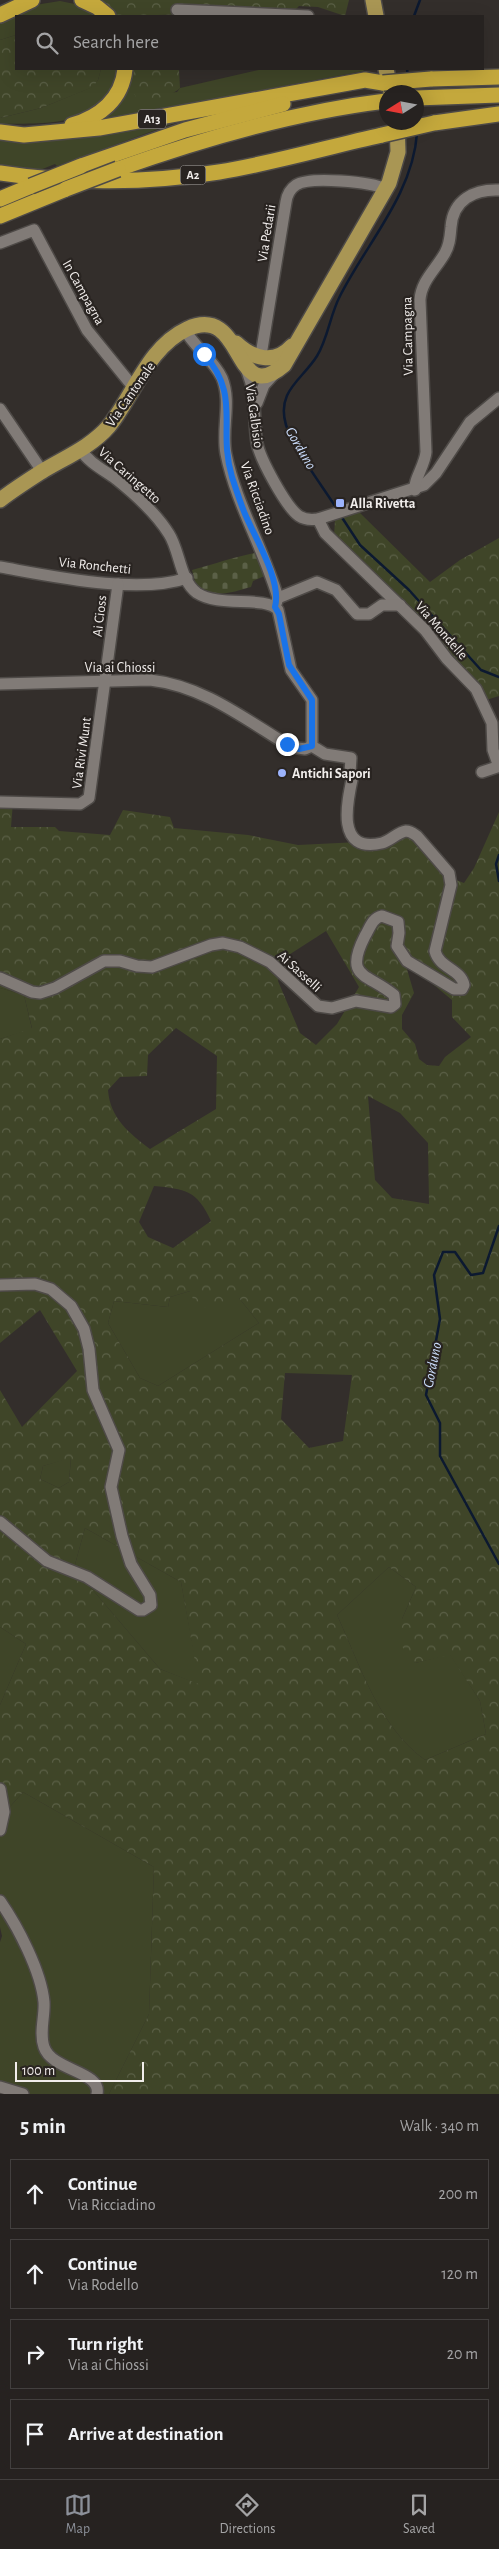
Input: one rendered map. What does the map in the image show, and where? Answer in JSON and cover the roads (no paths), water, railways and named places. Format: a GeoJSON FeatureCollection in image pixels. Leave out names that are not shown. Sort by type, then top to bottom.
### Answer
{"type":"FeatureCollection","features":[{"type":"Feature","properties":{"kind":"highway"},"geometry":{"type":"LineString","coordinates":[[0,15],[32,0]]}},
{"type":"Feature","properties":{"kind":"highway"},"geometry":{"type":"LineString","coordinates":[[82,0],[97,7],[107,15]]}},
{"type":"Feature","properties":{"kind":"highway","name":"A13"},"geometry":{"type":"LineString","coordinates":[[4,132],[62,127],[90,119],[108,106],[114,99],[126,70]]}},
{"type":"Feature","properties":{"kind":"highway","name":"A2"},"geometry":{"type":"LineString","coordinates":[[0,216],[66,188],[118,169],[238,130],[304,115],[387,82],[499,77]]}},
{"type":"Feature","properties":{"kind":"highway","name":"A13"},"geometry":{"type":"LineString","coordinates":[[4,132],[30,135],[99,128],[366,91]]}},
{"type":"Feature","properties":{"kind":"highway","name":"A2"},"geometry":{"type":"LineString","coordinates":[[0,199],[81,166],[160,138],[231,116],[298,100],[366,91],[379,98]]}},
{"type":"Feature","properties":{"kind":"highway"},"geometry":{"type":"LineString","coordinates":[[424,98],[499,95]]}},
{"type":"Feature","properties":{"kind":"highway","name":"A2"},"geometry":{"type":"LineString","coordinates":[[0,173],[126,181],[182,177],[265,162],[434,123],[499,114]]}},
{"type":"Feature","properties":{"kind":"main road"},"geometry":{"type":"LineString","coordinates":[[279,369],[288,360],[293,346],[386,189],[397,160],[398,130]]}},
{"type":"Feature","properties":{"kind":"main road"},"geometry":{"type":"LineString","coordinates":[[185,330],[196,326],[207,326],[222,331],[246,352],[268,359],[293,346]]}},
{"type":"Feature","properties":{"kind":"main road","name":"Via Cantonale"},"geometry":{"type":"LineString","coordinates":[[0,500],[42,472],[81,450],[109,426],[161,350],[185,330]]}},
{"type":"Feature","properties":{"kind":"main road"},"geometry":{"type":"LineString","coordinates":[[230,337],[254,383]]}},
{"type":"Feature","properties":{"kind":"main road","name":"Via Galbisio"},"geometry":{"type":"LineString","coordinates":[[254,383],[279,369]]}},
{"type":"Feature","properties":{"kind":"street"},"geometry":{"type":"LineString","coordinates":[[177,10],[286,15]]}},
{"type":"Feature","properties":{"kind":"street","name":"Via Pedarii"},"geometry":{"type":"LineString","coordinates":[[262,349],[286,202],[292,189],[299,183],[314,181],[366,184],[386,189]]}},
{"type":"Feature","properties":{"kind":"street","name":"Via Campagna"},"geometry":{"type":"LineString","coordinates":[[414,490],[414,484],[424,466],[426,452],[420,300],[422,288],[448,248],[452,220],[460,202],[478,191],[499,190]]}},
{"type":"Feature","properties":{"kind":"street","name":"In Campagna"},"geometry":{"type":"LineString","coordinates":[[0,243],[34,230],[87,330],[134,388]]}},
{"type":"Feature","properties":{"kind":"street","name":"Via Ricciadino"},"geometry":{"type":"LineString","coordinates":[[185,330],[218,370],[225,387],[227,402],[226,454],[241,503],[266,560],[291,670],[312,700],[312,746]]}},
{"type":"Feature","properties":{"kind":"street"},"geometry":{"type":"LineString","coordinates":[[254,383],[262,370],[280,361],[293,346]]}},
{"type":"Feature","properties":{"kind":"street"},"geometry":{"type":"LineString","coordinates":[[246,352],[254,383]]}},
{"type":"Feature","properties":{"kind":"street","name":"Via Galbisio"},"geometry":{"type":"LineString","coordinates":[[279,369],[264,385],[254,383],[257,443],[265,466],[297,514],[308,520],[319,518]]}},
{"type":"Feature","properties":{"kind":"street"},"geometry":{"type":"LineString","coordinates":[[319,518],[414,490],[433,478],[470,422],[499,398]]}},
{"type":"Feature","properties":{"kind":"street"},"geometry":{"type":"LineString","coordinates":[[0,409],[42,472]]}},
{"type":"Feature","properties":{"kind":"street","name":"Via Caringetto"},"geometry":{"type":"LineString","coordinates":[[81,450],[88,459],[127,488],[151,511],[170,534],[193,589],[204,596],[235,603],[262,603],[278,607]]}},
{"type":"Feature","properties":{"kind":"street","name":"Via Mondelle"},"geometry":{"type":"LineString","coordinates":[[319,518],[326,533],[425,630],[447,659],[476,689],[492,723],[493,750],[498,764],[497,768],[482,772]]}},
{"type":"Feature","properties":{"kind":"street","name":"Via Ronchetti"},"geometry":{"type":"LineString","coordinates":[[0,567],[118,584],[166,583],[187,578]]}},
{"type":"Feature","properties":{"kind":"street"},"geometry":{"type":"LineString","coordinates":[[278,607],[317,582],[336,590],[357,614],[369,614],[382,605],[400,605]]}},
{"type":"Feature","properties":{"kind":"street","name":"Ai Cioss"},"geometry":{"type":"LineString","coordinates":[[106,681],[118,584]]}},
{"type":"Feature","properties":{"kind":"street","name":"Via ai Chiossi"},"geometry":{"type":"LineString","coordinates":[[0,684],[150,680],[178,686],[220,703],[291,747],[305,749],[312,746]]}},
{"type":"Feature","properties":{"kind":"street","name":"Via Rivi Munt"},"geometry":{"type":"LineString","coordinates":[[0,802],[80,804],[89,798],[106,681]]}},
{"type":"Feature","properties":{"kind":"street","name":"Ai Sasselli"},"geometry":{"type":"LineString","coordinates":[[0,978],[32,992],[40,992],[55,988],[88,968],[104,961],[120,961],[137,966],[152,967],[210,945],[223,943],[240,947],[270,962],[314,1004],[323,1008],[332,1008],[352,1001],[391,1007],[395,1004],[394,995],[364,978],[356,964],[359,948],[374,920],[382,916],[398,922],[399,932],[396,946],[403,958],[454,989],[462,989],[464,985],[461,978],[439,961],[435,951],[451,885],[449,873],[413,833],[405,832],[387,842],[372,845],[356,840],[348,831],[348,810],[353,775],[350,773],[351,758],[326,754],[312,746]]}},
{"type":"Feature","properties":{"kind":"street"},"geometry":{"type":"LineString","coordinates":[[0,1285],[35,1284],[51,1289],[71,1306],[84,1329],[89,1349],[93,1390],[119,1450],[111,1487],[122,1536],[131,1564],[150,1595],[150,1605],[143,1610],[139,1610],[87,1577],[47,1561],[0,1522]]}},
{"type":"Feature","properties":{"kind":"street"},"geometry":{"type":"LineString","coordinates":[[0,1790],[4,1812],[0,1830]]}},
{"type":"Feature","properties":{"kind":"street"},"geometry":{"type":"LineString","coordinates":[[0,1901],[22,1936],[41,1991],[44,2004],[42,2039],[46,2051],[59,2064],[93,2080],[97,2086],[97,2094]]}},
{"type":"Feature","properties":{"kind":"street"},"geometry":{"type":"LineString","coordinates":[[0,2086],[23,2094]]}},
{"type":"Feature","properties":{"kind":"waterway","name":"Gorduno"},"geometry":{"type":"LineString","coordinates":[[414,15],[420,0]]}},
{"type":"Feature","properties":{"kind":"waterway","name":"Gorduno"},"geometry":{"type":"LineString","coordinates":[[407,70],[408,76]]}},
{"type":"Feature","properties":{"kind":"waterway","name":"Gorduno"},"geometry":{"type":"LineString","coordinates":[[337,509],[290,434],[284,413],[285,403],[292,387],[317,356],[324,342],[340,296],[398,198],[414,155],[417,133]]}},
{"type":"Feature","properties":{"kind":"waterway","name":"Gorduno"},"geometry":{"type":"LineString","coordinates":[[341,516],[360,545],[409,590],[481,670],[499,677]]}},
{"type":"Feature","properties":{"kind":"waterway","name":"Gorduno"},"geometry":{"type":"LineString","coordinates":[[499,855],[496,864],[499,881]]}},
{"type":"Feature","properties":{"kind":"waterway","name":"Gorduno"},"geometry":{"type":"LineString","coordinates":[[499,1226],[483,1273],[471,1275],[455,1252],[443,1252],[434,1275],[440,1319],[426,1395],[440,1423],[440,1456],[499,1564]]}},
{"type":"Feature","properties":{"kind":"place","name":"Alla Rivetta"},"geometry":{"type":"Point","coordinates":[340,503]}},
{"type":"Feature","properties":{"kind":"place","name":"Antichi Sapori"},"geometry":{"type":"Point","coordinates":[282,773]}}]}
